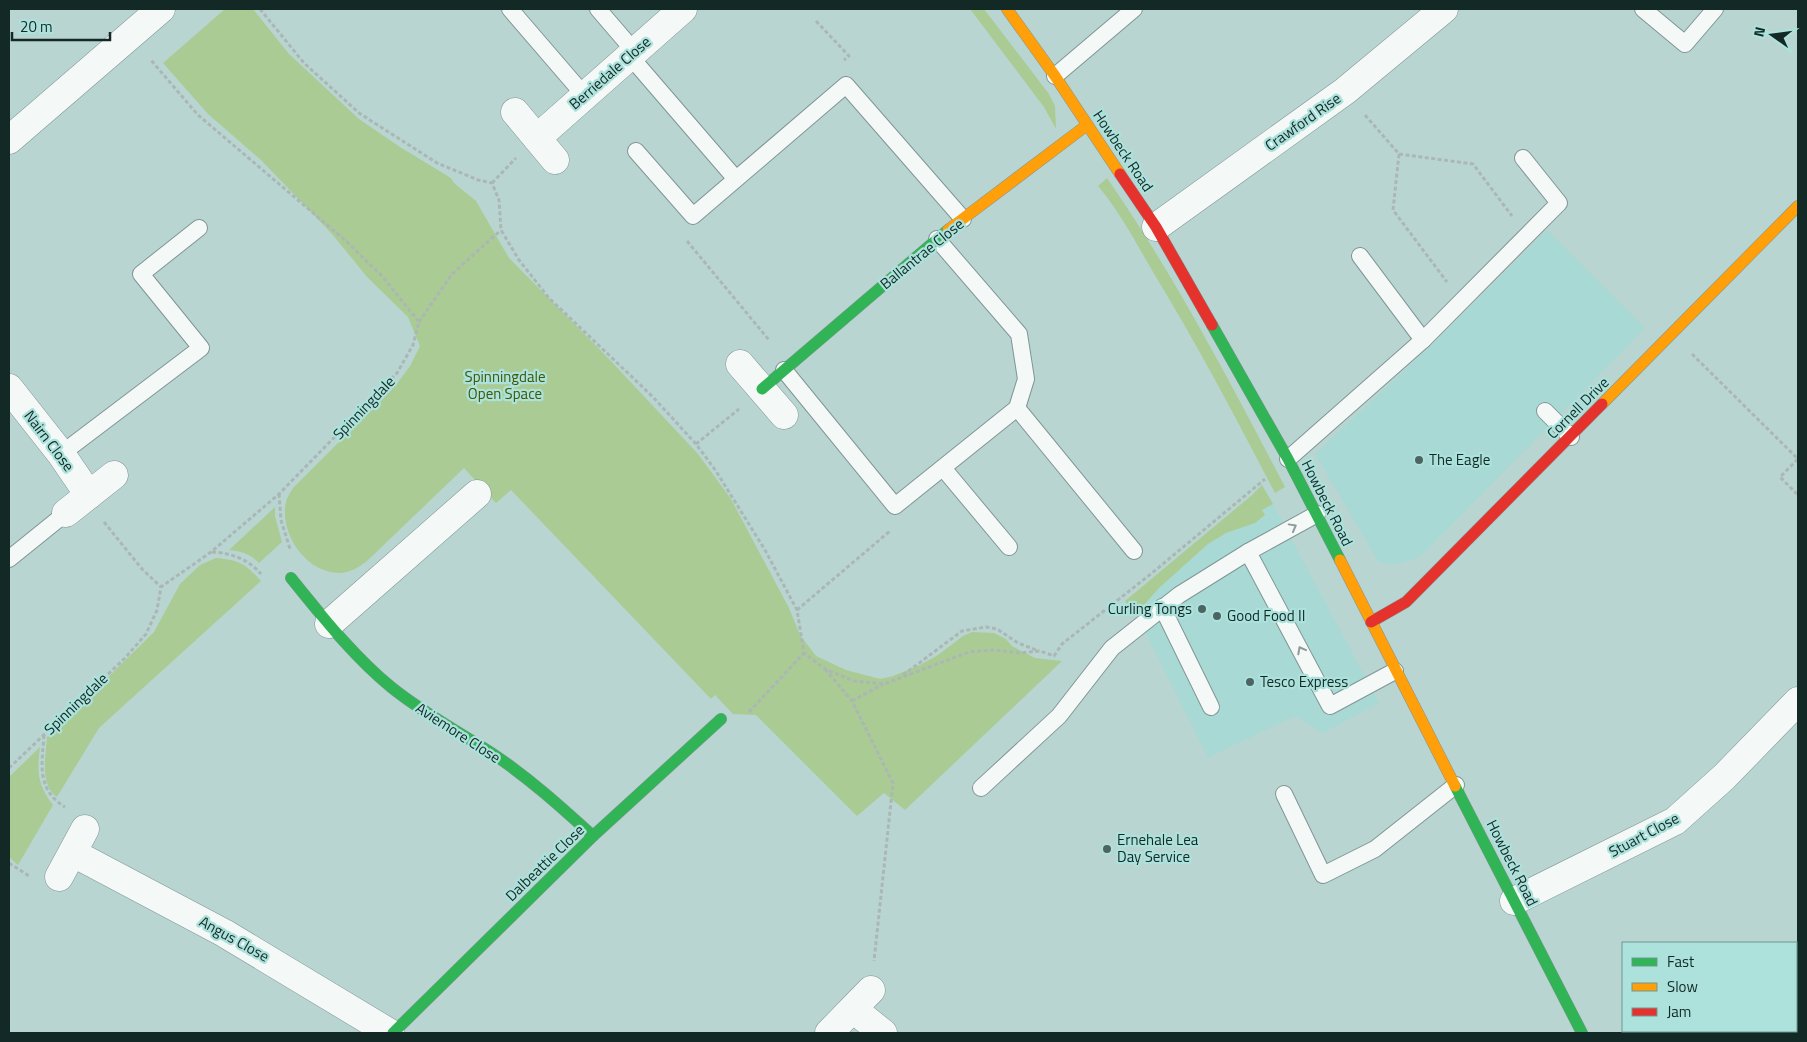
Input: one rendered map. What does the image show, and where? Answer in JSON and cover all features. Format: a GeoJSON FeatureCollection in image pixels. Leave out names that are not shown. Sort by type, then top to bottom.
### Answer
{"type":"FeatureCollection","features":[{"type":"Feature","properties":{"kind":"street"},"geometry":{"type":"LineString","coordinates":[[9,140],[161,9]]}},
{"type":"Feature","properties":{"kind":"street","name":"Berriedale Close"},"geometry":{"type":"LineString","coordinates":[[536,138],[683,9]]}},
{"type":"Feature","properties":{"kind":"street","name":"Howbeck Road"},"geometry":{"type":"LineString","coordinates":[[1007,9],[1055,76],[1156,227],[1288,459],[1582,1033]]}},
{"type":"Feature","properties":{"kind":"street","name":"Crawford Rise"},"geometry":{"type":"LineString","coordinates":[[1156,227],[1345,92],[1444,9]]}},
{"type":"Feature","properties":{"kind":"street"},"geometry":{"type":"LineString","coordinates":[[515,112],[555,160]]}},
{"type":"Feature","properties":{"kind":"street","name":"Ballantrae Close"},"geometry":{"type":"LineString","coordinates":[[762,389],[937,239],[1088,125]]}},
{"type":"Feature","properties":{"kind":"street","name":"Cornell Drive"},"geometry":{"type":"LineString","coordinates":[[1371,622],[1406,602],[1798,206]]}},
{"type":"Feature","properties":{"kind":"street"},"geometry":{"type":"LineString","coordinates":[[740,364],[784,415]]}},
{"type":"Feature","properties":{"kind":"street","name":"Nairn Close"},"geometry":{"type":"LineString","coordinates":[[9,388],[61,454],[89,495]]}},
{"type":"Feature","properties":{"kind":"street"},"geometry":{"type":"LineString","coordinates":[[66,513],[114,475]]}},
{"type":"Feature","properties":{"kind":"street"},"geometry":{"type":"LineString","coordinates":[[329,624],[476,494]]}},
{"type":"Feature","properties":{"kind":"street","name":"Aviemore Close"},"geometry":{"type":"LineString","coordinates":[[292,578],[353,651],[390,686],[413,704],[478,744],[517,771],[593,836]]}},
{"type":"Feature","properties":{"kind":"street","name":"Stuart Close"},"geometry":{"type":"LineString","coordinates":[[1514,900],[1675,821],[1724,777],[1798,702]]}},
{"type":"Feature","properties":{"kind":"street","name":"Dalbeattie Close"},"geometry":{"type":"LineString","coordinates":[[392,1033],[593,836],[721,719]]}},
{"type":"Feature","properties":{"kind":"street"},"geometry":{"type":"LineString","coordinates":[[47,878],[76,831]]}},
{"type":"Feature","properties":{"kind":"street","name":"Angus Close"},"geometry":{"type":"LineString","coordinates":[[76,831],[224,933],[392,1033]]}},
{"type":"Feature","properties":{"kind":"street"},"geometry":{"type":"LineString","coordinates":[[829,1033],[871,990]]}},
{"type":"Feature","properties":{"kind":"street"},"geometry":{"type":"LineString","coordinates":[[853,1009],[883,1033]]}},
{"type":"Feature","properties":{"kind":"lane"},"geometry":{"type":"LineString","coordinates":[[510,9],[584,95]]}},
{"type":"Feature","properties":{"kind":"lane"},"geometry":{"type":"LineString","coordinates":[[598,9],[735,178]]}},
{"type":"Feature","properties":{"kind":"lane"},"geometry":{"type":"LineString","coordinates":[[1055,76],[1134,9]]}},
{"type":"Feature","properties":{"kind":"lane"},"geometry":{"type":"LineString","coordinates":[[1643,9],[1685,44],[1715,9]]}},
{"type":"Feature","properties":{"kind":"lane"},"geometry":{"type":"LineString","coordinates":[[636,151],[693,216],[735,178],[846,85],[963,219]]}},
{"type":"Feature","properties":{"kind":"lane"},"geometry":{"type":"LineString","coordinates":[[1288,459],[1422,340],[1559,203],[1523,158]]}},
{"type":"Feature","properties":{"kind":"lane"},"geometry":{"type":"LineString","coordinates":[[61,454],[201,348],[141,274],[199,228]]}},
{"type":"Feature","properties":{"kind":"lane"},"geometry":{"type":"LineString","coordinates":[[784,370],[895,506],[1017,408],[1026,379],[1019,334],[937,239]]}},
{"type":"Feature","properties":{"kind":"lane"},"geometry":{"type":"LineString","coordinates":[[1360,256],[1422,340]]}},
{"type":"Feature","properties":{"kind":"lane"},"geometry":{"type":"LineString","coordinates":[[1017,408],[1134,551]]}},
{"type":"Feature","properties":{"kind":"lane"},"geometry":{"type":"LineString","coordinates":[[1545,411],[1571,437]]}},
{"type":"Feature","properties":{"kind":"lane"},"geometry":{"type":"LineString","coordinates":[[943,468],[1009,546]]}},
{"type":"Feature","properties":{"kind":"lane"},"geometry":{"type":"LineString","coordinates":[[9,558],[66,513]]}},
{"type":"Feature","properties":{"kind":"lane"},"geometry":{"type":"LineString","coordinates":[[981,788],[1059,716],[1112,648],[1162,607],[1248,552],[1317,514]]}},
{"type":"Feature","properties":{"kind":"lane"},"geometry":{"type":"LineString","coordinates":[[1248,552],[1330,706],[1395,671]]}},
{"type":"Feature","properties":{"kind":"lane"},"geometry":{"type":"LineString","coordinates":[[1162,607],[1211,707]]}},
{"type":"Feature","properties":{"kind":"lane"},"geometry":{"type":"LineString","coordinates":[[1284,794],[1323,875],[1375,849],[1456,785]]}},
{"type":"Feature","properties":{"kind":"path"},"geometry":{"type":"LineString","coordinates":[[816,21],[849,56],[833,70],[846,85]]}},
{"type":"Feature","properties":{"kind":"path"},"geometry":{"type":"LineString","coordinates":[[130,35],[198,115],[346,241],[382,276],[419,322]]}},
{"type":"Feature","properties":{"kind":"path"},"geometry":{"type":"LineString","coordinates":[[1345,92],[1399,154],[1473,164],[1527,235]]}},
{"type":"Feature","properties":{"kind":"path"},"geometry":{"type":"LineString","coordinates":[[1399,154],[1392,210],[1461,301]]}},
{"type":"Feature","properties":{"kind":"path"},"geometry":{"type":"LineString","coordinates":[[693,216],[687,241],[769,340],[740,364]]}},
{"type":"Feature","properties":{"kind":"path","name":"Spinningdale"},"geometry":{"type":"LineString","coordinates":[[9,768],[125,658],[146,634],[157,610],[161,587],[211,552],[280,494],[397,373],[413,344],[419,322],[452,274],[501,230]]}},
{"type":"Feature","properties":{"kind":"path"},"geometry":{"type":"LineString","coordinates":[[1672,334],[1798,460],[1780,476],[1798,495]]}},
{"type":"Feature","properties":{"kind":"path"},"geometry":{"type":"LineString","coordinates":[[696,444],[762,389]]}},
{"type":"Feature","properties":{"kind":"path"},"geometry":{"type":"LineString","coordinates":[[211,552],[223,552],[245,559],[257,568],[264,577],[291,554],[281,520],[280,494]]}},
{"type":"Feature","properties":{"kind":"path"},"geometry":{"type":"LineString","coordinates":[[89,495],[104,521],[142,569],[161,587]]}},
{"type":"Feature","properties":{"kind":"path"},"geometry":{"type":"LineString","coordinates":[[797,610],[903,520],[895,506]]}},
{"type":"Feature","properties":{"kind":"path"},"geometry":{"type":"LineString","coordinates":[[279,563],[292,578]]}},
{"type":"Feature","properties":{"kind":"path"},"geometry":{"type":"LineString","coordinates":[[900,677],[962,631],[986,628],[998,629],[1018,643],[1040,651]]}},
{"type":"Feature","properties":{"kind":"path"},"geometry":{"type":"LineString","coordinates":[[721,719],[744,717],[804,653]]}},
{"type":"Feature","properties":{"kind":"path"},"geometry":{"type":"LineString","coordinates":[[825,669],[852,701],[893,783],[871,990]]}},
{"type":"Feature","properties":{"kind":"path"},"geometry":{"type":"LineString","coordinates":[[852,701],[884,684]]}},
{"type":"Feature","properties":{"kind":"path"},"geometry":{"type":"LineString","coordinates":[[44,735],[42,775],[46,787],[76,831]]}},
{"type":"Feature","properties":{"kind":"path"},"geometry":{"type":"LineString","coordinates":[[9,862],[47,878]]}},
{"type":"Feature","properties":{"kind":"shaded area"},"geometry":{"type":"Polygon","coordinates":[[[1547,230],[1645,328],[1420,557],[1398,564],[1379,563],[1315,454],[1423,353],[1547,230]]]}},
{"type":"Feature","properties":{"kind":"shaded area"},"geometry":{"type":"Polygon","coordinates":[[[1273,504],[1379,703],[1323,733],[1295,716],[1208,758],[1136,614],[1159,588],[1208,544],[1226,533],[1255,523],[1262,510],[1273,504]]]}},
{"type":"Feature","properties":{"kind":"green space","name":"Spinningdale Open Space"},"geometry":{"type":"Polygon","coordinates":[[[225,9],[253,9],[289,54],[359,119],[451,178],[454,183],[476,201],[509,258],[609,359],[698,454],[731,499],[789,608],[800,635],[816,656],[846,670],[880,679],[920,665],[972,632],[994,633],[1006,639],[1012,646],[1035,658],[1062,661],[905,810],[884,793],[857,816],[756,715],[733,714],[715,695],[711,699],[511,490],[496,503],[464,468],[367,561],[358,567],[351,571],[339,573],[327,571],[306,559],[291,538],[287,526],[285,514],[288,496],[293,488],[396,385],[410,366],[420,346],[408,317],[368,278],[332,234],[261,160],[208,114],[163,63],[225,9]]]}},
{"type":"Feature","properties":{"kind":"green space"},"geometry":{"type":"Polygon","coordinates":[[[970,9],[984,9],[1049,94],[1055,106],[1056,129],[1044,107],[970,9]]]}},
{"type":"Feature","properties":{"kind":"green space"},"geometry":{"type":"Polygon","coordinates":[[[1107,178],[1179,291],[1244,408],[1285,487],[1275,493],[1185,326],[1127,228],[1098,186],[1107,178]]]}},
{"type":"Feature","properties":{"kind":"green space"},"geometry":{"type":"Polygon","coordinates":[[[1262,485],[1273,504],[1262,510],[1265,515],[1255,523],[1226,533],[1208,544],[1159,588],[1136,614],[1125,601],[1262,485]]]}},
{"type":"Feature","properties":{"kind":"green space"},"geometry":{"type":"Polygon","coordinates":[[[275,507],[275,516],[282,542],[259,563],[252,557],[229,550],[275,507]]]}},
{"type":"Feature","properties":{"kind":"green space"},"geometry":{"type":"Polygon","coordinates":[[[216,558],[242,564],[261,581],[99,728],[57,797],[51,792],[46,777],[47,737],[154,632],[180,584],[200,565],[216,558]]]}},
{"type":"Feature","properties":{"kind":"green space"},"geometry":{"type":"Polygon","coordinates":[[[40,747],[39,778],[44,791],[53,805],[18,865],[9,857],[9,777],[40,747]]]}},
{"type":"Feature","properties":{"kind":"traffic: fast"},"geometry":{"type":"LineString","coordinates":[[762,389],[948,230]]}},
{"type":"Feature","properties":{"kind":"traffic: fast"},"geometry":{"type":"LineString","coordinates":[[1212,325],[1288,459],[1340,560]]}},
{"type":"Feature","properties":{"kind":"traffic: fast"},"geometry":{"type":"LineString","coordinates":[[291,578],[351,649],[391,687],[428,714],[506,763],[593,836]]}},
{"type":"Feature","properties":{"kind":"traffic: fast"},"geometry":{"type":"LineString","coordinates":[[393,1033],[593,836],[721,719]]}},
{"type":"Feature","properties":{"kind":"traffic: fast"},"geometry":{"type":"LineString","coordinates":[[1455,786],[1582,1033]]}},
{"type":"Feature","properties":{"kind":"traffic: slow"},"geometry":{"type":"LineString","coordinates":[[1007,9],[1055,76],[1120,174]]}},
{"type":"Feature","properties":{"kind":"traffic: slow"},"geometry":{"type":"LineString","coordinates":[[948,230],[1087,125]]}},
{"type":"Feature","properties":{"kind":"traffic: slow"},"geometry":{"type":"LineString","coordinates":[[1602,404],[1798,206]]}},
{"type":"Feature","properties":{"kind":"traffic: slow"},"geometry":{"type":"LineString","coordinates":[[1340,560],[1455,786]]}},
{"type":"Feature","properties":{"kind":"traffic: jam"},"geometry":{"type":"LineString","coordinates":[[1120,174],[1156,227],[1212,325]]}},
{"type":"Feature","properties":{"kind":"traffic: jam"},"geometry":{"type":"LineString","coordinates":[[1371,622],[1406,602],[1602,404]]}},
{"type":"Feature","properties":{"kind":"place","name":"The Eagle"},"geometry":{"type":"Point","coordinates":[1419,460]}},
{"type":"Feature","properties":{"kind":"place","name":"Curling Tongs"},"geometry":{"type":"Point","coordinates":[1202,609]}},
{"type":"Feature","properties":{"kind":"place","name":"Good Food II"},"geometry":{"type":"Point","coordinates":[1217,616]}},
{"type":"Feature","properties":{"kind":"place","name":"Tesco Express"},"geometry":{"type":"Point","coordinates":[1250,682]}},
{"type":"Feature","properties":{"kind":"place","name":"Ernehale Lea Day Service"},"geometry":{"type":"Point","coordinates":[1107,849]}}]}
